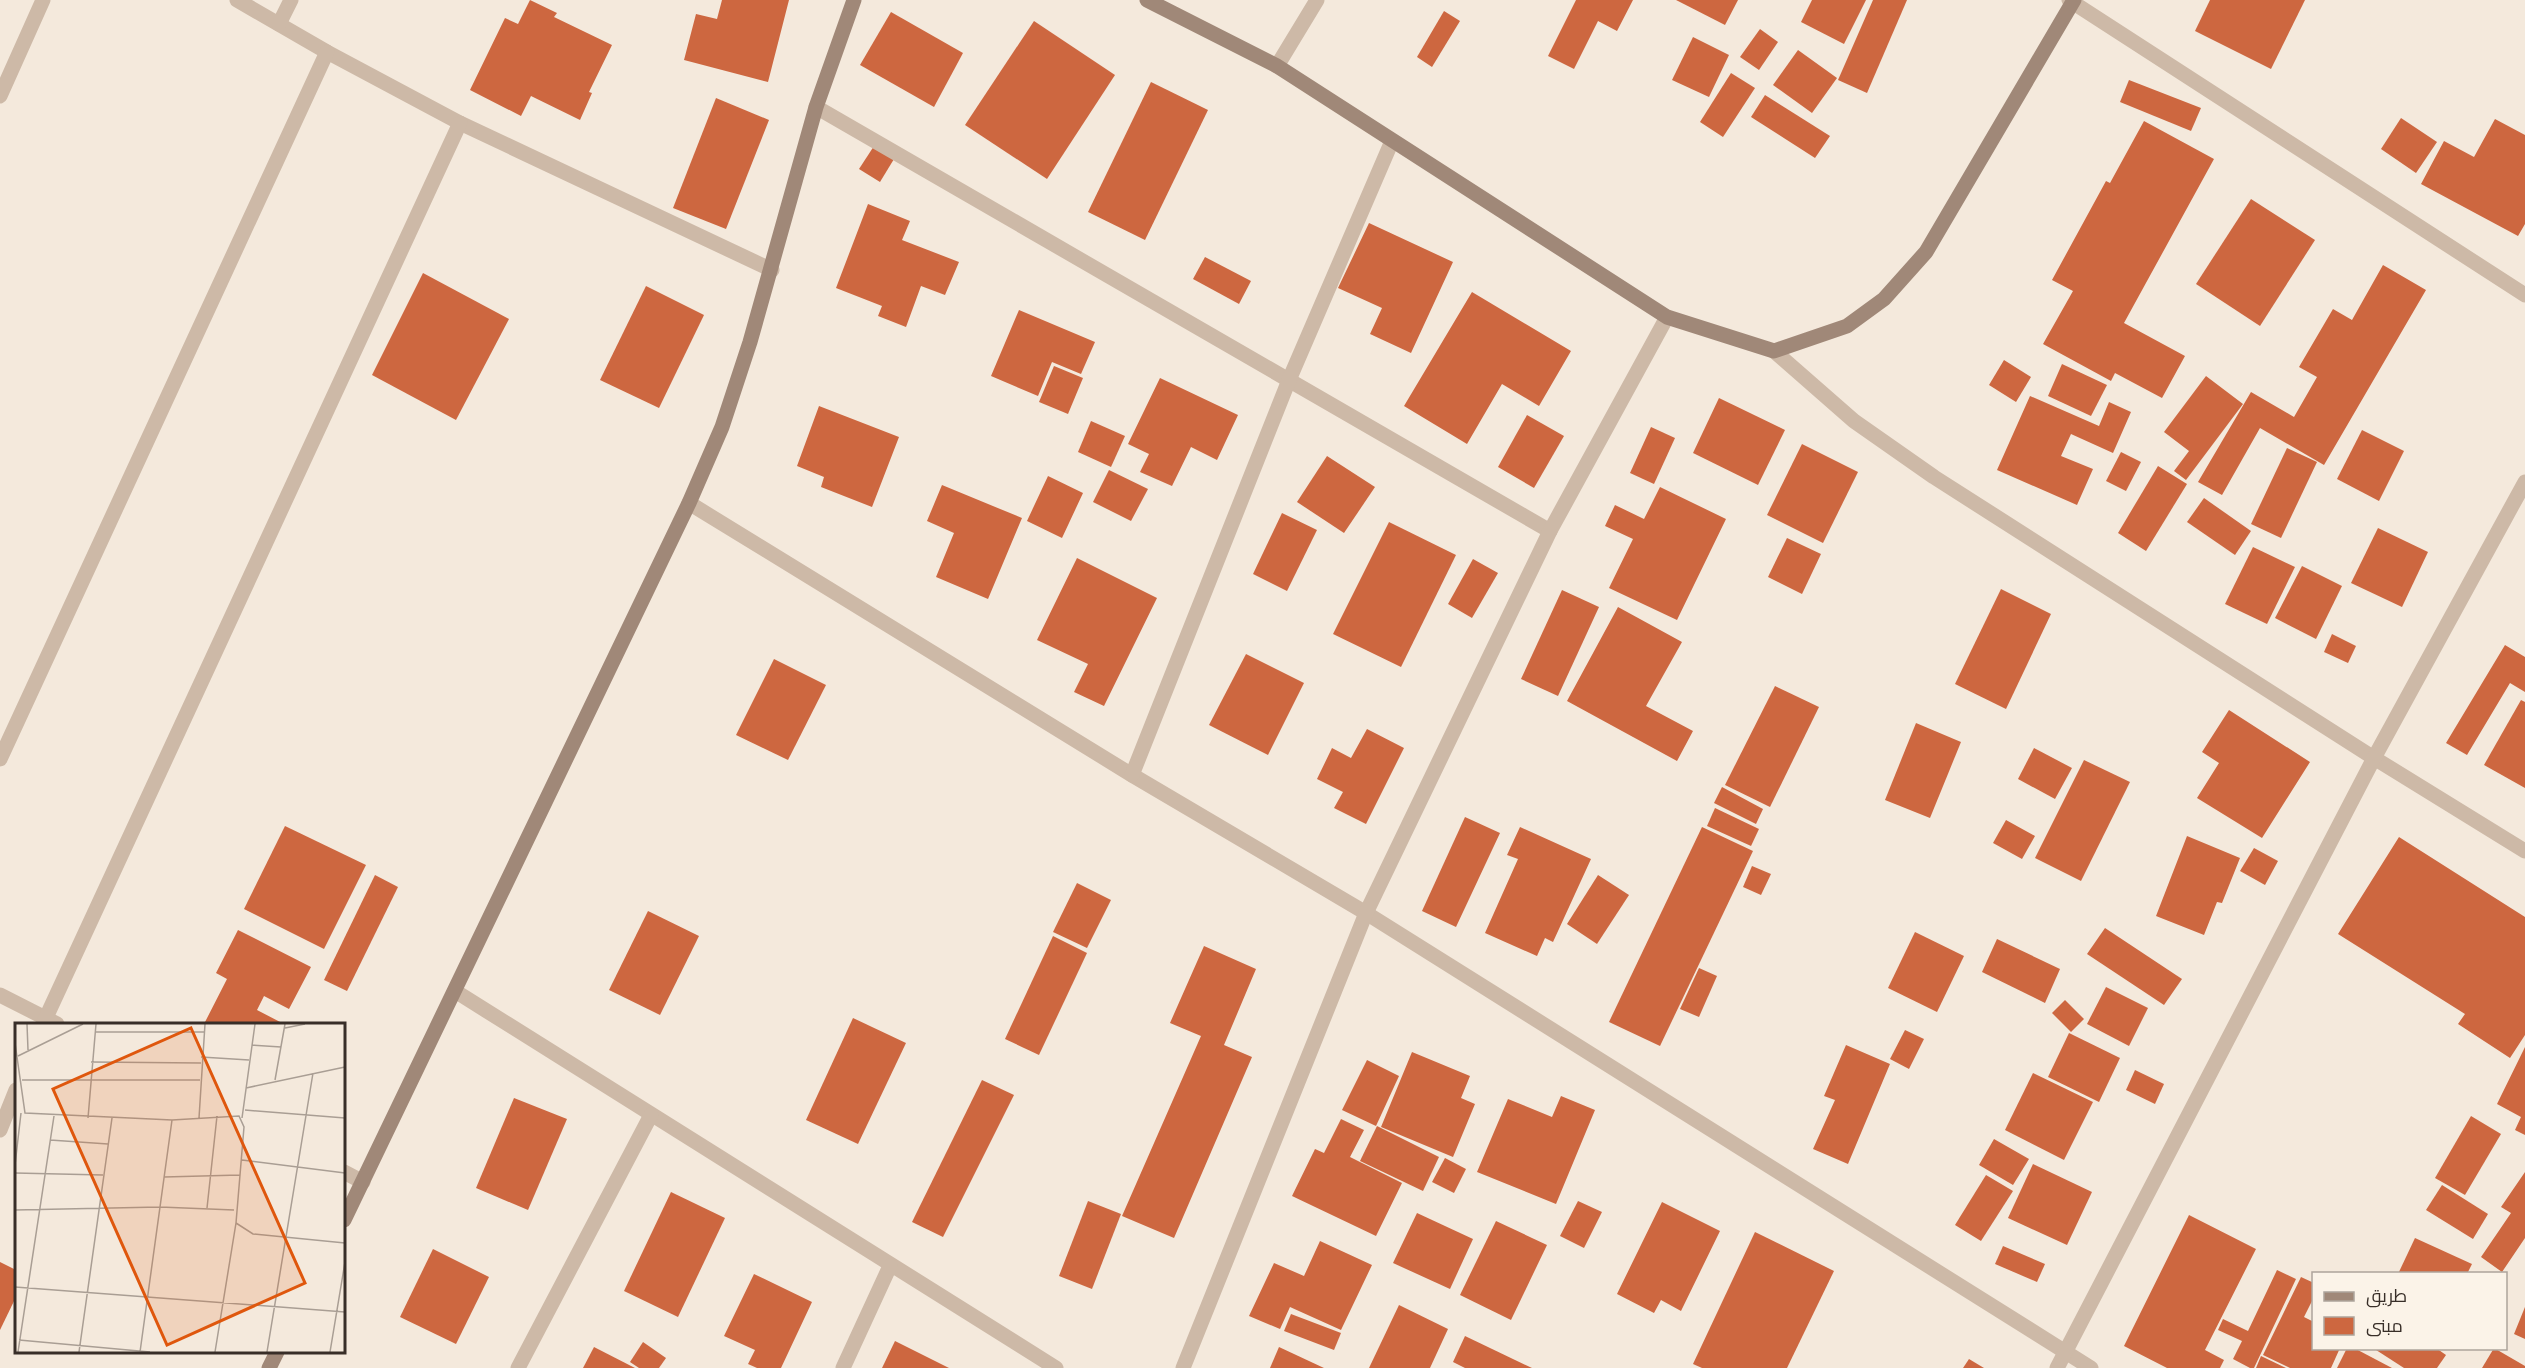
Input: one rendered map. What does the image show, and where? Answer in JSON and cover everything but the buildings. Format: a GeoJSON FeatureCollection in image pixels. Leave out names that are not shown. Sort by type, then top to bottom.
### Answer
{"type":"FeatureCollection","features":[{"type":"Feature","properties":{"kind":"main road"},"geometry":{"type":"LineString","coordinates":[[345,1218],[689,503],[722,427],[772,270],[816,107],[854,0]]}},
{"type":"Feature","properties":{"kind":"main road"},"geometry":{"type":"LineString","coordinates":[[1147,0],[1277,66],[1667,317],[1774,351],[1847,326],[1884,299],[1926,252],[2072,1]]}},
{"type":"Feature","properties":{"kind":"main road"},"geometry":{"type":"LineString","coordinates":[[269,1368],[277,1353]]}},
{"type":"Feature","properties":{"kind":"street"},"geometry":{"type":"LineString","coordinates":[[0,96],[43,0]]}},
{"type":"Feature","properties":{"kind":"street"},"geometry":{"type":"LineString","coordinates":[[237,0],[327,52],[460,123],[772,270]]}},
{"type":"Feature","properties":{"kind":"street"},"geometry":{"type":"LineString","coordinates":[[279,24],[291,0]]}},
{"type":"Feature","properties":{"kind":"street"},"geometry":{"type":"LineString","coordinates":[[1277,66],[1317,0]]}},
{"type":"Feature","properties":{"kind":"street"},"geometry":{"type":"LineString","coordinates":[[2072,1],[2525,295]]}},
{"type":"Feature","properties":{"kind":"street"},"geometry":{"type":"LineString","coordinates":[[0,759],[327,52]]}},
{"type":"Feature","properties":{"kind":"street"},"geometry":{"type":"LineString","coordinates":[[816,107],[1550,531]]}},
{"type":"Feature","properties":{"kind":"street"},"geometry":{"type":"LineString","coordinates":[[0,995],[49,1023],[460,123]]}},
{"type":"Feature","properties":{"kind":"street"},"geometry":{"type":"LineString","coordinates":[[1132,775],[1289,380],[1392,141]]}},
{"type":"Feature","properties":{"kind":"street"},"geometry":{"type":"LineString","coordinates":[[1183,1368],[1366,913],[1550,531],[1667,317]]}},
{"type":"Feature","properties":{"kind":"street"},"geometry":{"type":"LineString","coordinates":[[1774,351],[1854,421],[1934,477],[2374,758],[2525,851]]}},
{"type":"Feature","properties":{"kind":"street"},"geometry":{"type":"LineString","coordinates":[[2057,1368],[2374,758],[2525,482]]}},
{"type":"Feature","properties":{"kind":"street"},"geometry":{"type":"LineString","coordinates":[[689,503],[1132,775],[1366,913],[2091,1368]]}},
{"type":"Feature","properties":{"kind":"street"},"geometry":{"type":"LineString","coordinates":[[455,991],[890,1266],[1056,1368]]}},
{"type":"Feature","properties":{"kind":"street"},"geometry":{"type":"LineString","coordinates":[[0,1130],[15,1092]]}},
{"type":"Feature","properties":{"kind":"street"},"geometry":{"type":"LineString","coordinates":[[518,1368],[651,1114]]}},
{"type":"Feature","properties":{"kind":"street"},"geometry":{"type":"LineString","coordinates":[[345,1173],[363,1182]]}},
{"type":"Feature","properties":{"kind":"street"},"geometry":{"type":"LineString","coordinates":[[843,1368],[890,1266]]}}]}
